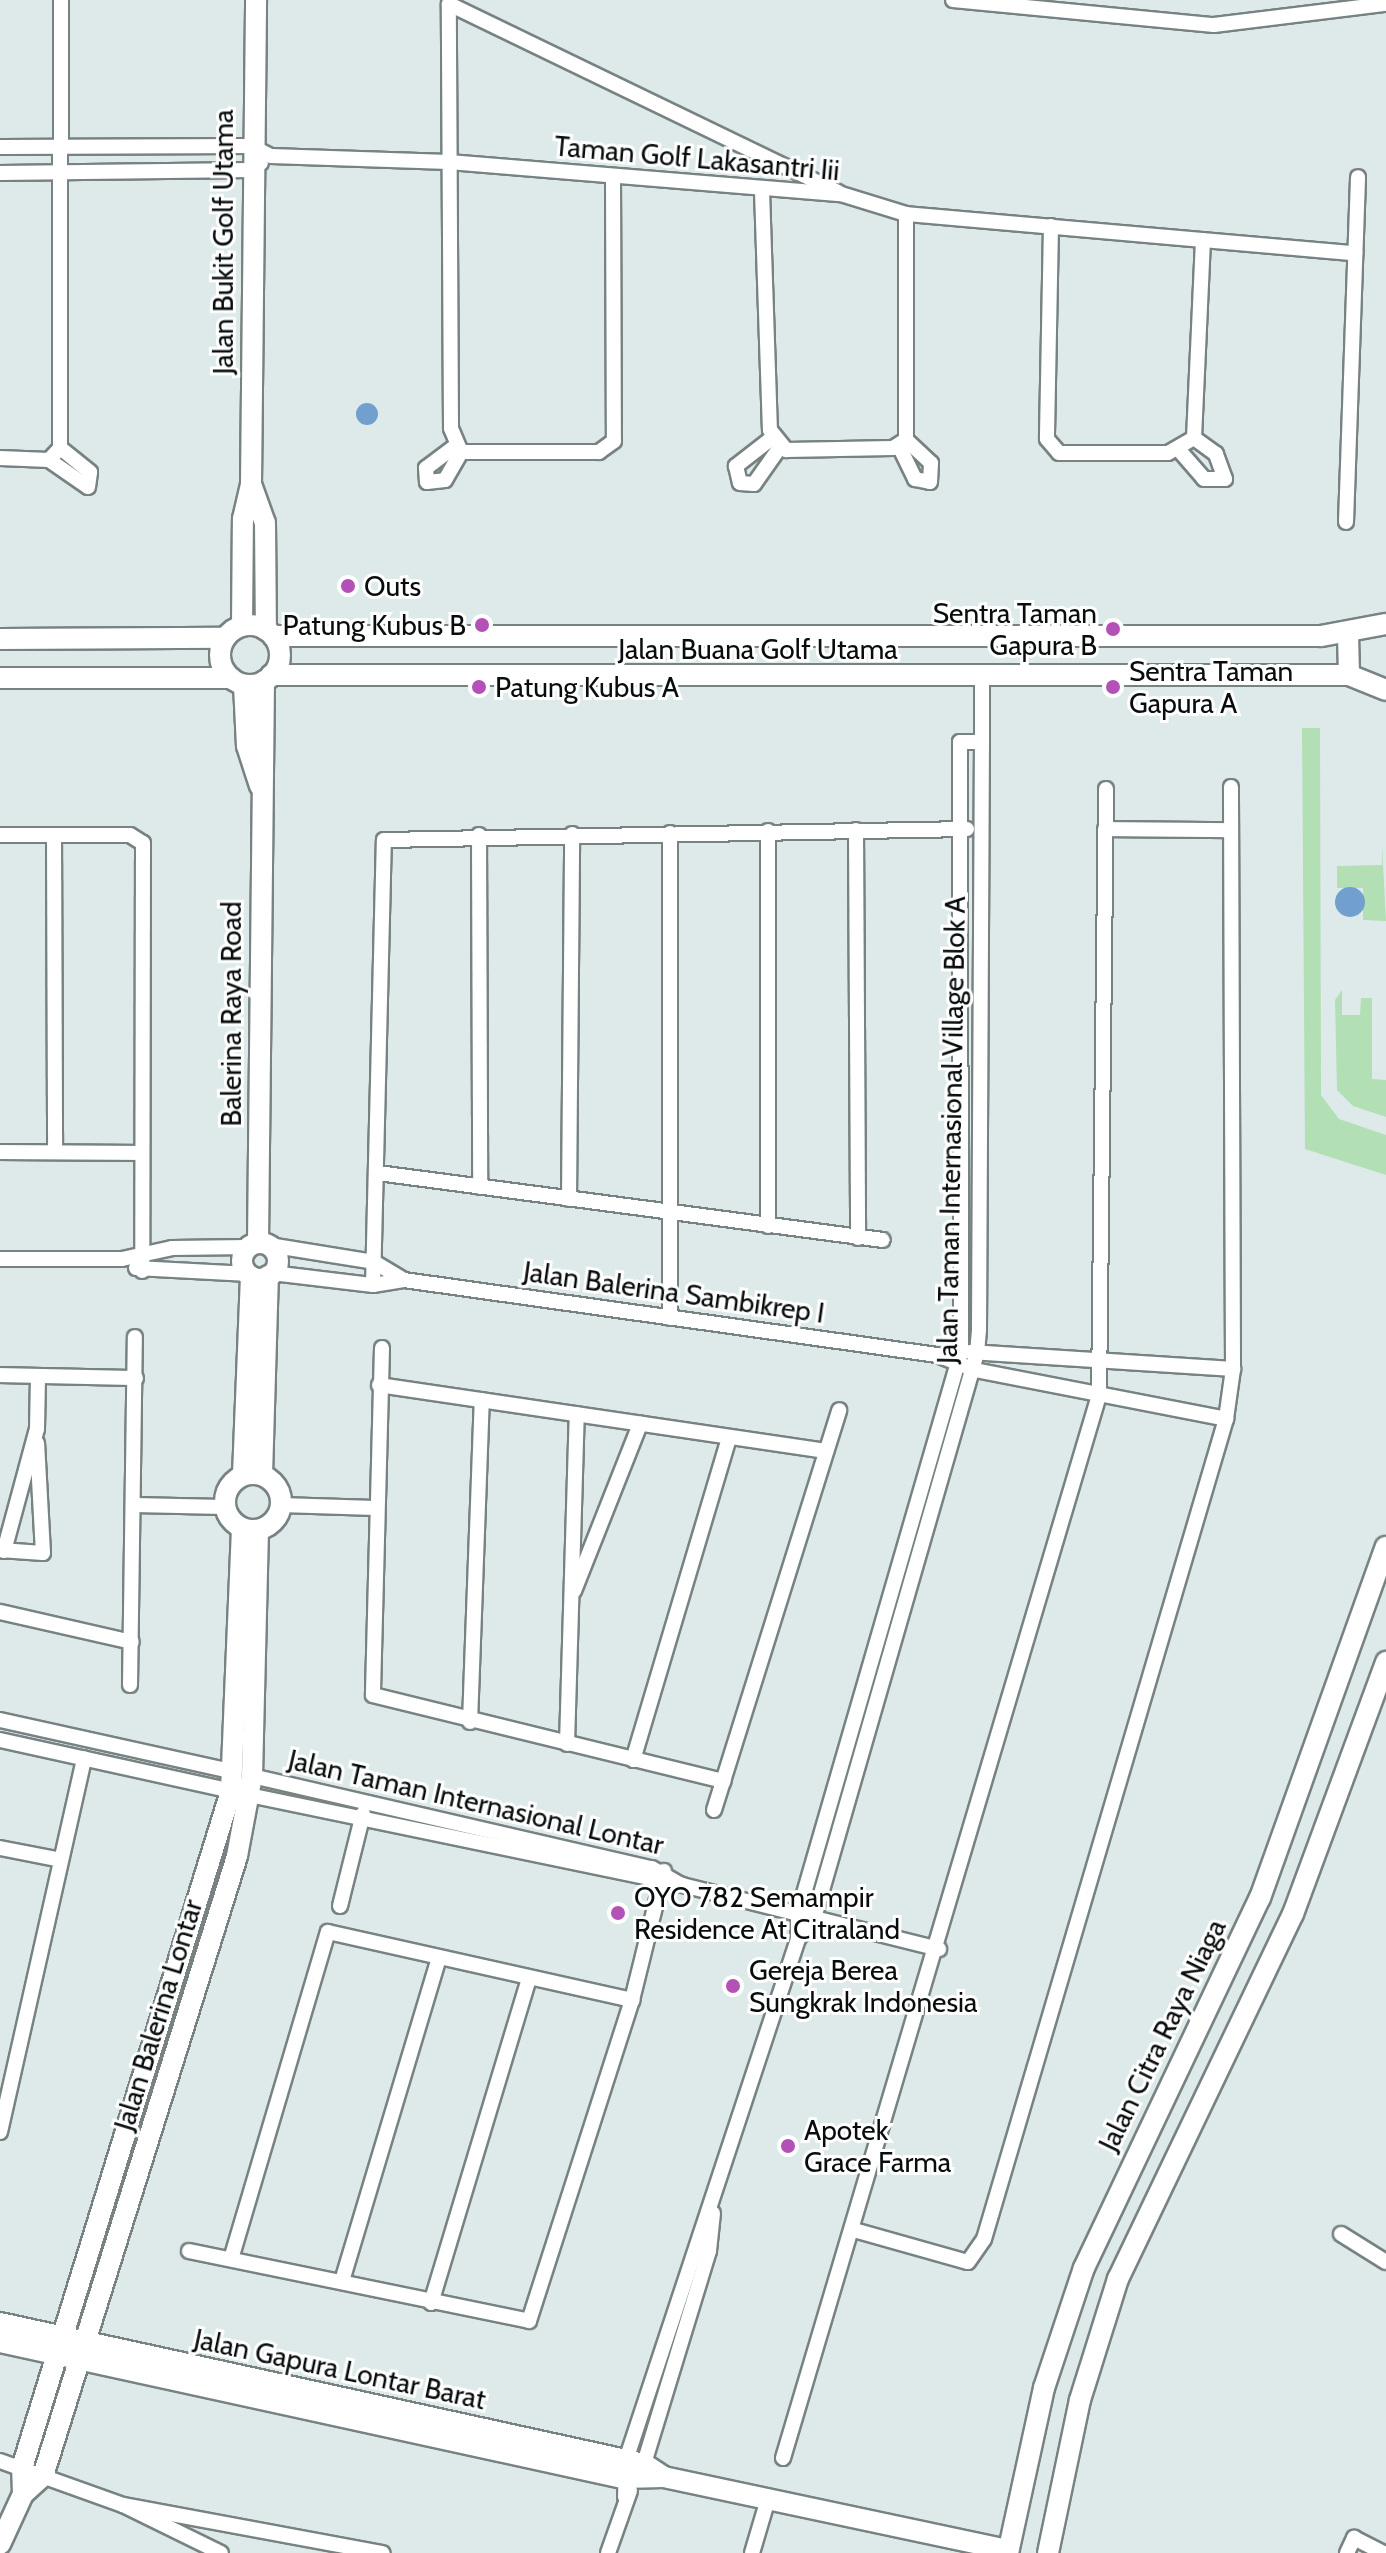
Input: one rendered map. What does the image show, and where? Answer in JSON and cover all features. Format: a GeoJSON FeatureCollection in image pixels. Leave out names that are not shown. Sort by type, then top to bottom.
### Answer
{"type":"FeatureCollection","features":[{"type":"Feature","properties":{"kind":"street"},"geometry":{"type":"LineString","coordinates":[[49,460],[60,448],[61,0]]}},
{"type":"Feature","properties":{"kind":"street","name":"Jalan Bukit Golf Utama"},"geometry":{"type":"LineString","coordinates":[[251,484],[265,523],[269,633],[279,660],[253,680],[221,664],[234,632],[243,519],[251,484],[251,146],[256,0]]}},
{"type":"Feature","properties":{"kind":"street"},"geometry":{"type":"LineString","coordinates":[[953,0],[1214,25],[1386,4]]}},
{"type":"Feature","properties":{"kind":"street"},"geometry":{"type":"LineString","coordinates":[[613,177],[614,441],[599,452],[458,449],[449,162],[449,4],[841,194]]}},
{"type":"Feature","properties":{"kind":"street"},"geometry":{"type":"LineString","coordinates":[[0,147],[251,146]]}},
{"type":"Feature","properties":{"kind":"street","name":"Taman Golf Lakasantri Iii"},"geometry":{"type":"LineString","coordinates":[[251,146],[271,156],[449,162],[762,191],[841,194],[906,214],[1355,253]]}},
{"type":"Feature","properties":{"kind":"street"},"geometry":{"type":"LineString","coordinates":[[0,173],[251,170],[271,156]]}},
{"type":"Feature","properties":{"kind":"street"},"geometry":{"type":"LineString","coordinates":[[1346,522],[1358,177]]}},
{"type":"Feature","properties":{"kind":"street"},"geometry":{"type":"LineString","coordinates":[[762,191],[776,442],[903,443],[906,214]]}},
{"type":"Feature","properties":{"kind":"street"},"geometry":{"type":"LineString","coordinates":[[1051,226],[1048,445],[1059,453],[1179,450],[1194,438],[1203,240]]}},
{"type":"Feature","properties":{"kind":"street"},"geometry":{"type":"LineString","coordinates":[[1179,450],[1204,479],[1225,479],[1224,465],[1194,438]]}},
{"type":"Feature","properties":{"kind":"street"},"geometry":{"type":"LineString","coordinates":[[0,458],[49,460],[88,487],[90,472],[60,448]]}},
{"type":"Feature","properties":{"kind":"street","name":"Jalan Buana Golf Utama"},"geometry":{"type":"LineString","coordinates":[[234,632],[1348,634],[1386,624]]}},
{"type":"Feature","properties":{"kind":"street"},"geometry":{"type":"LineString","coordinates":[[0,639],[234,632]]}},
{"type":"Feature","properties":{"kind":"street"},"geometry":{"type":"LineString","coordinates":[[1348,634],[1349,675]]}},
{"type":"Feature","properties":{"kind":"street","name":"Jalan Buana Golf Utama"},"geometry":{"type":"LineString","coordinates":[[0,678],[253,680],[1349,675],[1386,690]]}},
{"type":"Feature","properties":{"kind":"street","name":"Jalan Taman Internasional Village Blok A"},"geometry":{"type":"LineString","coordinates":[[798,1939],[814,1918],[975,1370],[982,678]]}},
{"type":"Feature","properties":{"kind":"street","name":"Balerina Raya Road"},"geometry":{"type":"LineString","coordinates":[[253,680],[268,729],[260,786],[259,1245]]}},
{"type":"Feature","properties":{"kind":"street","name":"Jalan Taman Internasional Village Blok A"},"geometry":{"type":"LineString","coordinates":[[608,2553],[798,1939],[798,1914],[960,1358],[960,742],[982,742]]}},
{"type":"Feature","properties":{"kind":"street"},"geometry":{"type":"LineString","coordinates":[[854,2230],[968,2262],[984,2239],[1226,1419],[1233,1369],[1231,787]]}},
{"type":"Feature","properties":{"kind":"street"},"geometry":{"type":"LineString","coordinates":[[783,2458],[939,1949],[1099,1395],[1104,1358],[1106,789]]}},
{"type":"Feature","properties":{"kind":"street"},"geometry":{"type":"LineString","coordinates":[[373,1285],[378,1173],[379,847],[392,836],[982,829]]}},
{"type":"Feature","properties":{"kind":"street"},"geometry":{"type":"LineString","coordinates":[[1105,829],[1230,830]]}},
{"type":"Feature","properties":{"kind":"street"},"geometry":{"type":"LineString","coordinates":[[856,830],[858,1238]]}},
{"type":"Feature","properties":{"kind":"street"},"geometry":{"type":"LineString","coordinates":[[768,831],[768,1226]]}},
{"type":"Feature","properties":{"kind":"street"},"geometry":{"type":"LineString","coordinates":[[670,833],[670,1318]]}},
{"type":"Feature","properties":{"kind":"street"},"geometry":{"type":"LineString","coordinates":[[569,1199],[572,834]]}},
{"type":"Feature","properties":{"kind":"street"},"geometry":{"type":"LineString","coordinates":[[0,835],[130,835],[143,843],[142,1271]]}},
{"type":"Feature","properties":{"kind":"street"},"geometry":{"type":"LineString","coordinates":[[54,835],[55,1152]]}},
{"type":"Feature","properties":{"kind":"street"},"geometry":{"type":"LineString","coordinates":[[479,835],[480,1187]]}},
{"type":"Feature","properties":{"kind":"street"},"geometry":{"type":"LineString","coordinates":[[960,1072],[980,1069]]}},
{"type":"Feature","properties":{"kind":"street"},"geometry":{"type":"LineString","coordinates":[[0,1152],[141,1153]]}},
{"type":"Feature","properties":{"kind":"street"},"geometry":{"type":"LineString","coordinates":[[378,1173],[883,1240]]}},
{"type":"Feature","properties":{"kind":"street"},"geometry":{"type":"LineString","coordinates":[[259,1245],[277,1262],[260,1275],[243,1264],[259,1245]]}},
{"type":"Feature","properties":{"kind":"street","name":"Jalan Balerina Sambikrep I"},"geometry":{"type":"LineString","coordinates":[[0,1259],[122,1259],[141,1252],[259,1245],[374,1262],[404,1280]]}},
{"type":"Feature","properties":{"kind":"street","name":"Jalan Balerina Sambikrep I"},"geometry":{"type":"LineString","coordinates":[[122,1259],[142,1271],[260,1275],[373,1285],[404,1280],[960,1358],[977,1353],[1104,1358],[1233,1369]]}},
{"type":"Feature","properties":{"kind":"street"},"geometry":{"type":"LineString","coordinates":[[253,1475],[260,1275]]}},
{"type":"Feature","properties":{"kind":"street"},"geometry":{"type":"LineString","coordinates":[[130,1685],[135,1337]]}},
{"type":"Feature","properties":{"kind":"street"},"geometry":{"type":"LineString","coordinates":[[382,1348],[370,1690],[384,1702],[724,1781]]}},
{"type":"Feature","properties":{"kind":"street","name":"Jalan Balerina Sambikrep I"},"geometry":{"type":"LineString","coordinates":[[960,1358],[975,1370],[1226,1419]]}},
{"type":"Feature","properties":{"kind":"street"},"geometry":{"type":"LineString","coordinates":[[0,1375],[136,1378]]}},
{"type":"Feature","properties":{"kind":"street"},"geometry":{"type":"LineString","coordinates":[[37,1429],[2,1551],[34,1557],[44,1548],[37,1429],[38,1376]]}},
{"type":"Feature","properties":{"kind":"street"},"geometry":{"type":"LineString","coordinates":[[379,1385],[824,1451]]}},
{"type":"Feature","properties":{"kind":"street"},"geometry":{"type":"LineString","coordinates":[[470,1722],[482,1400]]}},
{"type":"Feature","properties":{"kind":"street"},"geometry":{"type":"LineString","coordinates":[[714,1810],[839,1410]]}},
{"type":"Feature","properties":{"kind":"street"},"geometry":{"type":"LineString","coordinates":[[567,1744],[577,1414]]}},
{"type":"Feature","properties":{"kind":"street"},"geometry":{"type":"LineString","coordinates":[[569,1604],[640,1424]]}},
{"type":"Feature","properties":{"kind":"street"},"geometry":{"type":"LineString","coordinates":[[633,1760],[729,1437]]}},
{"type":"Feature","properties":{"kind":"street"},"geometry":{"type":"LineString","coordinates":[[253,1475],[277,1486],[281,1505]]}},
{"type":"Feature","properties":{"kind":"street"},"geometry":{"type":"LineString","coordinates":[[224,1507],[228,1488],[253,1475]]}},
{"type":"Feature","properties":{"kind":"street"},"geometry":{"type":"LineString","coordinates":[[134,1505],[224,1507],[250,1530],[281,1505],[375,1508]]}},
{"type":"Feature","properties":{"kind":"street","name":"Jalan Balerina Lontar"},"geometry":{"type":"LineString","coordinates":[[23,2494],[22,2468],[72,2348],[227,1890],[242,1784],[250,1530]]}},
{"type":"Feature","properties":{"kind":"street","name":"Jalan Citra Raya Niaga"},"geometry":{"type":"LineString","coordinates":[[1008,2552],[1044,2388],[1084,2268],[1260,1898],[1386,1547]]}},
{"type":"Feature","properties":{"kind":"street"},"geometry":{"type":"LineString","coordinates":[[0,1612],[132,1642]]}},
{"type":"Feature","properties":{"kind":"street"},"geometry":{"type":"LineString","coordinates":[[1048,2553],[1077,2413],[1118,2279],[1293,1914],[1386,1662]]}},
{"type":"Feature","properties":{"kind":"street"},"geometry":{"type":"LineString","coordinates":[[3,1740],[5,1722]]}},
{"type":"Feature","properties":{"kind":"street","name":"Jalan Taman Internasional Lontar"},"geometry":{"type":"LineString","coordinates":[[5,1722],[242,1784],[361,1819],[660,1886],[682,1885],[939,1949]]}},
{"type":"Feature","properties":{"kind":"street","name":"Jalan Taman Internasional Lontar"},"geometry":{"type":"LineString","coordinates":[[3,1740],[84,1758],[367,1802],[664,1871],[682,1885]]}},
{"type":"Feature","properties":{"kind":"street"},"geometry":{"type":"LineString","coordinates":[[0,2132],[84,1758]]}},
{"type":"Feature","properties":{"kind":"street","name":"Jalan Balerina Lontar"},"geometry":{"type":"LineString","coordinates":[[0,2544],[23,2494],[43,2476],[72,2348],[204,1883],[242,1784]]}},
{"type":"Feature","properties":{"kind":"street"},"geometry":{"type":"LineString","coordinates":[[340,1906],[367,1802]]}},
{"type":"Feature","properties":{"kind":"street"},"geometry":{"type":"LineString","coordinates":[[0,1848],[61,1860]]}},
{"type":"Feature","properties":{"kind":"street"},"geometry":{"type":"LineString","coordinates":[[579,1869],[582,1852]]}},
{"type":"Feature","properties":{"kind":"street"},"geometry":{"type":"LineString","coordinates":[[189,2251],[342,2281],[431,2303],[531,2318],[632,2000],[664,1871]]}},
{"type":"Feature","properties":{"kind":"street"},"geometry":{"type":"LineString","coordinates":[[204,1883],[227,1890]]}},
{"type":"Feature","properties":{"kind":"street"},"geometry":{"type":"LineString","coordinates":[[231,2259],[328,1932],[632,2000]]}},
{"type":"Feature","properties":{"kind":"street"},"geometry":{"type":"LineString","coordinates":[[342,2281],[439,1958]]}},
{"type":"Feature","properties":{"kind":"street"},"geometry":{"type":"LineString","coordinates":[[431,2303],[529,1979]]}},
{"type":"Feature","properties":{"kind":"street"},"geometry":{"type":"LineString","coordinates":[[1341,2234],[1386,2262]]}},
{"type":"Feature","properties":{"kind":"street"},"geometry":{"type":"LineString","coordinates":[[1084,2268],[1118,2279]]}},
{"type":"Feature","properties":{"kind":"street","name":"Jalan Gapura Lontar Barat"},"geometry":{"type":"LineString","coordinates":[[0,2323],[72,2348],[631,2476],[664,2477],[1008,2552]]}},
{"type":"Feature","properties":{"kind":"street","name":"Jalan Gapura Lontar Barat"},"geometry":{"type":"LineString","coordinates":[[0,2342],[72,2348]]}},
{"type":"Feature","properties":{"kind":"street"},"geometry":{"type":"LineString","coordinates":[[0,2461],[123,2505],[221,2553]]}},
{"type":"Feature","properties":{"kind":"street"},"geometry":{"type":"LineString","coordinates":[[752,2553],[768,2499]]}},
{"type":"Feature","properties":{"kind":"street"},"geometry":{"type":"LineString","coordinates":[[123,2505],[383,2553]]}},
{"type":"Feature","properties":{"kind":"street"},"geometry":{"type":"LineString","coordinates":[[1347,2553],[1354,2538],[1383,2553]]}},
{"type":"Feature","properties":{"kind":"green space"},"geometry":{"type":"Polygon","coordinates":[[[1302,728],[1320,728],[1321,1095],[1339,1119],[1386,1135],[1386,1175],[1305,1149],[1302,728]]]}},
{"type":"Feature","properties":{"kind":"green space"},"geometry":{"type":"Polygon","coordinates":[[[1382,844],[1386,921],[1363,920],[1363,888],[1337,888],[1337,866],[1382,865],[1382,844]]]}},
{"type":"Feature","properties":{"kind":"green space"},"geometry":{"type":"Polygon","coordinates":[[[1342,990],[1342,1015],[1360,1015],[1361,998],[1372,998],[1372,1079],[1386,1080],[1386,1117],[1353,1106],[1337,1090],[1335,1000],[1342,990]]]}},
{"type":"Feature","properties":{"kind":"water"},"geometry":{"type":"Polygon","coordinates":[[[367,403],[375,406],[378,414],[375,422],[367,425],[359,422],[356,414],[359,406],[367,403]]]}},
{"type":"Feature","properties":{"kind":"water"},"geometry":{"type":"Polygon","coordinates":[[[1350,887],[1361,891],[1365,902],[1361,913],[1350,917],[1339,913],[1335,902],[1339,891],[1350,887]]]}},
{"type":"Feature","properties":{"kind":"place","name":"Outs"},"geometry":{"type":"Point","coordinates":[348,586]}},
{"type":"Feature","properties":{"kind":"place","name":"Patung Kubus B"},"geometry":{"type":"Point","coordinates":[482,625]}},
{"type":"Feature","properties":{"kind":"place","name":"Sentra Taman Gapura B"},"geometry":{"type":"Point","coordinates":[1113,629]}},
{"type":"Feature","properties":{"kind":"place","name":"Patung Kubus A"},"geometry":{"type":"Point","coordinates":[479,687]}},
{"type":"Feature","properties":{"kind":"place","name":"Sentra Taman Gapura A"},"geometry":{"type":"Point","coordinates":[1113,687]}},
{"type":"Feature","properties":{"kind":"place","name":"OYO 782 Semampir Residence At Citraland"},"geometry":{"type":"Point","coordinates":[618,1913]}},
{"type":"Feature","properties":{"kind":"place","name":"Gereja Berea Sungkrak Indonesia"},"geometry":{"type":"Point","coordinates":[733,1986]}},
{"type":"Feature","properties":{"kind":"place","name":"Apotek Grace Farma"},"geometry":{"type":"Point","coordinates":[788,2146]}}]}
